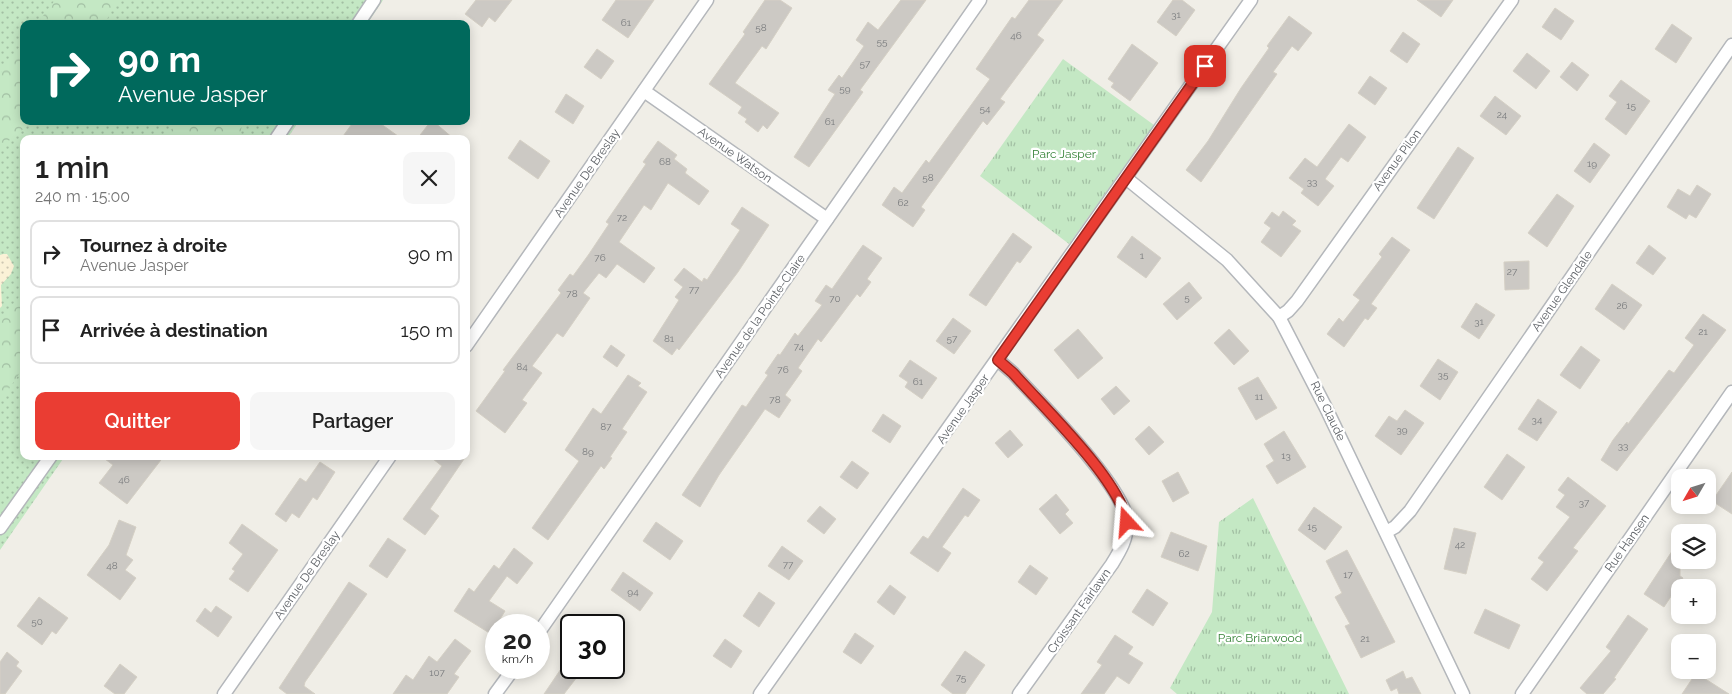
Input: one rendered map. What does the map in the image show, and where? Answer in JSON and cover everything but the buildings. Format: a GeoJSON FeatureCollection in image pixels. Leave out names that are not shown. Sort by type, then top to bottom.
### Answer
{"type":"FeatureCollection","features":[{"type":"Feature","properties":{"kind":"street"},"geometry":{"type":"LineString","coordinates":[[361,20],[374,0]]}},
{"type":"Feature","properties":{"kind":"street","name":"Avenue De Breslay"},"geometry":{"type":"LineString","coordinates":[[470,340],[708,0]]}},
{"type":"Feature","properties":{"kind":"street","name":"Avenue de la Pointe-Claire"},"geometry":{"type":"LineString","coordinates":[[550,616],[980,0]]}},
{"type":"Feature","properties":{"kind":"street","name":"Avenue Jasper"},"geometry":{"type":"LineString","coordinates":[[760,694],[1251,0]]}},
{"type":"Feature","properties":{"kind":"street","name":"Avenue Pilon"},"geometry":{"type":"LineString","coordinates":[[1279,317],[1297,301],[1512,0]]}},
{"type":"Feature","properties":{"kind":"street","name":"Avenue Glendale"},"geometry":{"type":"LineString","coordinates":[[1386,532],[1395,527],[1410,511],[1732,45]]}},
{"type":"Feature","properties":{"kind":"street","name":"Avenue Watson"},"geometry":{"type":"LineString","coordinates":[[644,91],[827,219]]}},
{"type":"Feature","properties":{"kind":"street","name":"Rue Claude"},"geometry":{"type":"LineString","coordinates":[[1126,178],[1227,260],[1279,317],[1322,399],[1463,694]]}},
{"type":"Feature","properties":{"kind":"street","name":"Croissant Fairlawn"},"geometry":{"type":"LineString","coordinates":[[998,360],[1013,373],[1095,465],[1120,500],[1127,522],[1124,542],[1116,558],[1019,694]]}},
{"type":"Feature","properties":{"kind":"street","name":"Rue Hansen"},"geometry":{"type":"LineString","coordinates":[[1522,694],[1732,392]]}},
{"type":"Feature","properties":{"kind":"street"},"geometry":{"type":"LineString","coordinates":[[0,528],[48,460]]}},
{"type":"Feature","properties":{"kind":"street","name":"Avenue De Breslay"},"geometry":{"type":"LineString","coordinates":[[224,694],[387,460]]}},
{"type":"Feature","properties":{"kind":"street"},"geometry":{"type":"LineString","coordinates":[[496,694],[506,679]]}},
{"type":"Feature","properties":{"kind":"green space"},"geometry":{"type":"Polygon","coordinates":[[[0,0],[383,0],[370,20],[20,20],[20,125],[296,125],[290,135],[20,135],[20,460],[62,460],[0,550],[0,0]]]}},
{"type":"Feature","properties":{"kind":"green space"},"geometry":{"type":"Polygon","coordinates":[[[55,0],[116,0],[107,20],[40,20],[55,0]]]}},
{"type":"Feature","properties":{"kind":"green space"},"geometry":{"type":"Polygon","coordinates":[[[20,46],[20,125],[28,125],[0,148],[0,74],[20,46]]]}},
{"type":"Feature","properties":{"kind":"green space","name":"Parc Jasper"},"geometry":{"type":"Polygon","coordinates":[[[1063,59],[1154,125],[1069,244],[980,176],[1063,59]]]}},
{"type":"Feature","properties":{"kind":"green space"},"geometry":{"type":"Polygon","coordinates":[[[178,125],[242,125],[240,135],[162,135],[178,125]]]}},
{"type":"Feature","properties":{"kind":"green space"},"geometry":{"type":"Polygon","coordinates":[[[20,296],[20,373],[2,399],[0,399],[0,320],[20,296]]]}},
{"type":"Feature","properties":{"kind":"green space","name":"Parc Briarwood"},"geometry":{"type":"Polygon","coordinates":[[[1253,498],[1349,694],[1177,694],[1170,688],[1212,612],[1219,522],[1253,498]]]}},
{"type":"Feature","properties":{"kind":"sand"},"geometry":{"type":"Polygon","coordinates":[[[7,254],[14,266],[11,274],[1,285],[2,306],[0,308],[0,255],[7,254]]]}},
{"type":"Feature","properties":{"kind":"route"},"geometry":{"type":"LineString","coordinates":[[1127,522],[1120,500],[1095,465],[1013,373],[998,360],[1205,66]]}}]}
